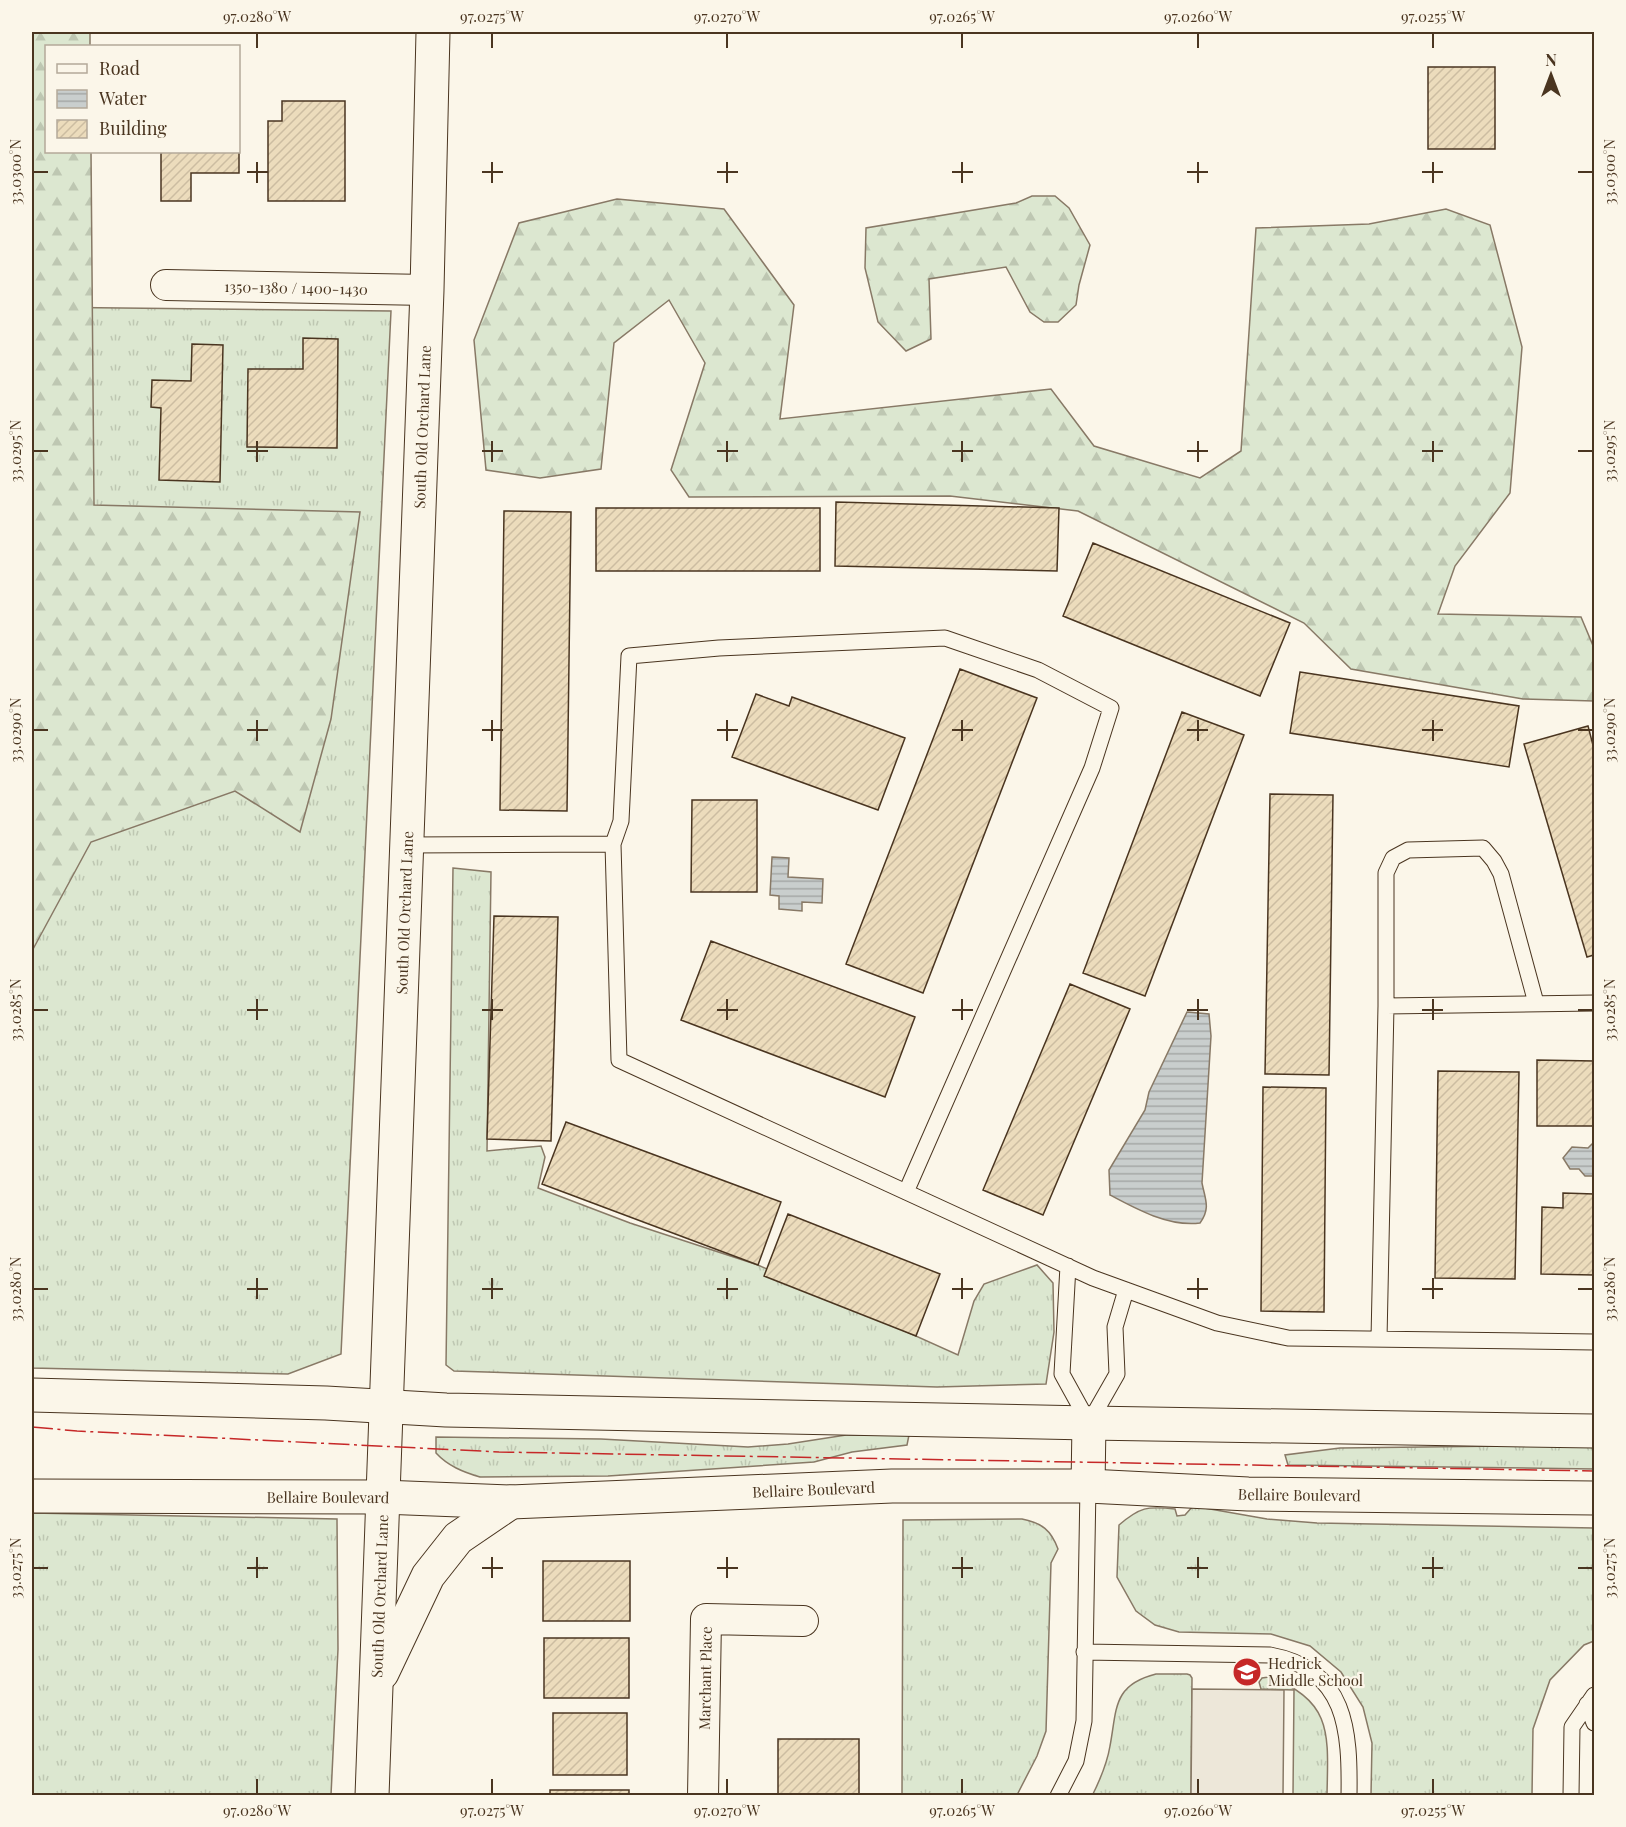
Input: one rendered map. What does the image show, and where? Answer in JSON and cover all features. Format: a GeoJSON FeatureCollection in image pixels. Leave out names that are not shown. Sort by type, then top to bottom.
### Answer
{"type":"FeatureCollection","features":[{"type":"Feature","properties":{"kind":"main road","name":"South Old Orchard Lane"},"geometry":{"type":"LineString","coordinates":[[372,1796],[427,290],[433,32]]}},
{"type":"Feature","properties":{"kind":"main road"},"geometry":{"type":"LineString","coordinates":[[32,1395],[280,1401],[446,1410],[1594,1431]]}},
{"type":"Feature","properties":{"kind":"main road"},"geometry":{"type":"LineString","coordinates":[[1088,1486],[1089,1423]]}},
{"type":"Feature","properties":{"kind":"main road","name":"Bellaire Boulevard"},"geometry":{"type":"LineString","coordinates":[[32,1496],[382,1497],[511,1502],[892,1486],[1088,1486],[1248,1494],[1594,1498]]}},
{"type":"Feature","properties":{"kind":"main road"},"geometry":{"type":"LineString","coordinates":[[376,1686],[428,1576],[458,1538],[511,1502]]}},
{"type":"Feature","properties":{"kind":"street","name":"1350-1380 / 1400-1430"},"geometry":{"type":"LineString","coordinates":[[166,285],[427,290]]}},
{"type":"Feature","properties":{"kind":"street","name":"Marchant Place"},"geometry":{"type":"LineString","coordinates":[[703,1796],[706,1619],[802,1621]]}},
{"type":"Feature","properties":{"kind":"lane"},"geometry":{"type":"LineString","coordinates":[[906,1192],[1092,768],[1112,708],[1038,670],[945,638],[719,648],[629,656],[621,821],[613,844],[619,1060],[906,1192],[1068,1266],[1217,1323],[1288,1338],[1594,1342]]}},
{"type":"Feature","properties":{"kind":"lane"},"geometry":{"type":"LineString","coordinates":[[407,845],[613,844]]}},
{"type":"Feature","properties":{"kind":"lane"},"geometry":{"type":"LineString","coordinates":[[1380,1340],[1386,873],[1393,858],[1408,850],[1483,848],[1501,874],[1536,1004]]}},
{"type":"Feature","properties":{"kind":"lane"},"geometry":{"type":"LineString","coordinates":[[1386,1006],[1594,1003]]}},
{"type":"Feature","properties":{"kind":"lane"},"geometry":{"type":"LineString","coordinates":[[1068,1266],[1062,1374],[1089,1423]]}},
{"type":"Feature","properties":{"kind":"lane"},"geometry":{"type":"LineString","coordinates":[[1089,1423],[1117,1374],[1115,1327],[1126,1290]]}},
{"type":"Feature","properties":{"kind":"lane"},"geometry":{"type":"LineString","coordinates":[[1058,1796],[1076,1761],[1084,1721],[1088,1486]]}},
{"type":"Feature","properties":{"kind":"lane"},"geometry":{"type":"LineString","coordinates":[[1084,1652],[1270,1655],[1282,1657],[1307,1668],[1317,1676],[1335,1698],[1346,1726],[1350,1758],[1349,1796]]}},
{"type":"Feature","properties":{"kind":"lane"},"geometry":{"type":"LineString","coordinates":[[1591,1700],[1594,1723]]}},
{"type":"Feature","properties":{"kind":"lane"},"geometry":{"type":"LineString","coordinates":[[1570,1796],[1572,1727],[1591,1700]]}},
{"type":"Feature","properties":{"kind":"green space"},"geometry":{"type":"Polygon","coordinates":[[[32,32],[90,32],[90,45],[45,45],[45,153],[91,153],[94,505],[360,512],[331,719],[300,832],[235,791],[91,842],[32,951],[32,32]]]}},
{"type":"Feature","properties":{"kind":"green space"},"geometry":{"type":"Polygon","coordinates":[[[1032,196],[1055,196],[1069,208],[1090,245],[1076,305],[1058,322],[1044,322],[1030,312],[1006,267],[929,279],[931,339],[906,351],[878,322],[865,268],[866,228],[1016,203],[1032,196]]]}},
{"type":"Feature","properties":{"kind":"green space"},"geometry":{"type":"Polygon","coordinates":[[[617,199],[724,209],[794,305],[780,419],[1051,389],[1094,446],[1200,478],[1241,451],[1256,228],[1369,224],[1446,209],[1490,225],[1522,347],[1510,493],[1455,566],[1438,614],[1581,617],[1594,648],[1594,701],[1523,699],[1351,669],[1304,623],[1078,511],[950,496],[689,497],[671,470],[705,363],[669,300],[614,343],[601,469],[540,478],[486,470],[474,340],[519,223],[617,199]]]}},
{"type":"Feature","properties":{"kind":"green space"},"geometry":{"type":"Polygon","coordinates":[[[32,307],[391,311],[341,1354],[288,1374],[32,1368],[32,307]]]}},
{"type":"Feature","properties":{"kind":"green space"},"geometry":{"type":"Polygon","coordinates":[[[453,868],[491,872],[487,1151],[541,1146],[545,1157],[538,1188],[630,1223],[758,1265],[958,1355],[974,1301],[984,1284],[1037,1265],[1053,1283],[1054,1332],[1046,1384],[937,1387],[454,1371],[446,1365],[453,868]]]}},
{"type":"Feature","properties":{"kind":"green space"},"geometry":{"type":"Polygon","coordinates":[[[846,1435],[909,1435],[907,1445],[852,1452],[814,1462],[608,1476],[480,1477],[456,1468],[436,1453],[436,1437],[601,1439],[748,1447],[788,1444],[846,1435]]]}},
{"type":"Feature","properties":{"kind":"green space"},"geometry":{"type":"Polygon","coordinates":[[[1594,1445],[1594,1469],[1288,1465],[1285,1455],[1340,1448],[1594,1445]]]}},
{"type":"Feature","properties":{"kind":"green space"},"geometry":{"type":"Polygon","coordinates":[[[1193,1506],[1267,1519],[1317,1523],[1594,1528],[1594,1641],[1584,1645],[1550,1680],[1533,1729],[1532,1795],[1371,1795],[1372,1743],[1363,1707],[1341,1672],[1310,1646],[1271,1634],[1179,1632],[1155,1625],[1136,1611],[1117,1577],[1119,1525],[1144,1509],[1175,1509],[1177,1516],[1185,1515],[1193,1506]]]}},
{"type":"Feature","properties":{"kind":"green space"},"geometry":{"type":"Polygon","coordinates":[[[32,1513],[337,1519],[338,1649],[331,1795],[32,1795],[32,1513]]]}},
{"type":"Feature","properties":{"kind":"green space"},"geometry":{"type":"Polygon","coordinates":[[[1022,1519],[1045,1528],[1058,1549],[1051,1563],[1046,1731],[1037,1756],[1017,1795],[902,1795],[903,1520],[1022,1519]]]}},
{"type":"Feature","properties":{"kind":"green space"},"geometry":{"type":"Polygon","coordinates":[[[1156,1674],[1187,1674],[1192,1678],[1191,1795],[1092,1796],[1107,1759],[1119,1701],[1131,1685],[1156,1674]]]}},
{"type":"Feature","properties":{"kind":"green space"},"geometry":{"type":"Polygon","coordinates":[[[1269,1677],[1290,1686],[1306,1697],[1316,1709],[1323,1723],[1328,1755],[1327,1795],[1293,1795],[1294,1690],[1261,1689],[1259,1682],[1262,1678],[1269,1677]]]}},
{"type":"Feature","properties":{"kind":"shaded area"},"geometry":{"type":"Polygon","coordinates":[[[1192,1689],[1284,1690],[1283,1795],[1191,1795],[1192,1689]]]}},
{"type":"Feature","properties":{"kind":"water"},"geometry":{"type":"Polygon","coordinates":[[[772,857],[789,858],[788,877],[823,879],[822,903],[802,902],[802,911],[779,909],[779,896],[770,895],[772,857]]]}},
{"type":"Feature","properties":{"kind":"water"},"geometry":{"type":"Polygon","coordinates":[[[1187,1012],[1209,1014],[1211,1036],[1202,1183],[1206,1208],[1200,1223],[1188,1224],[1153,1216],[1110,1195],[1109,1170],[1145,1110],[1149,1092],[1187,1012]]]}},
{"type":"Feature","properties":{"kind":"water"},"geometry":{"type":"Polygon","coordinates":[[[1594,1144],[1594,1176],[1585,1176],[1579,1169],[1570,1169],[1563,1158],[1572,1147],[1588,1148],[1594,1144]]]}},
{"type":"Feature","properties":{"kind":"building"},"geometry":{"type":"Polygon","coordinates":[[[753,32],[753,33],[686,33],[753,32]]]}},
{"type":"Feature","properties":{"kind":"building"},"geometry":{"type":"Polygon","coordinates":[[[1428,67],[1495,67],[1495,149],[1428,149],[1428,67]]]}},
{"type":"Feature","properties":{"kind":"building"},"geometry":{"type":"Polygon","coordinates":[[[282,101],[345,101],[345,201],[268,201],[268,121],[282,121],[282,101]]]}},
{"type":"Feature","properties":{"kind":"building"},"geometry":{"type":"Polygon","coordinates":[[[161,153],[239,153],[239,173],[191,173],[191,201],[161,201],[161,153]]]}},
{"type":"Feature","properties":{"kind":"building"},"geometry":{"type":"Polygon","coordinates":[[[303,338],[338,339],[337,448],[247,447],[248,369],[303,369],[303,338]]]}},
{"type":"Feature","properties":{"kind":"building"},"geometry":{"type":"Polygon","coordinates":[[[192,344],[223,345],[220,482],[159,480],[161,408],[151,407],[152,380],[191,381],[192,344]]]}},
{"type":"Feature","properties":{"kind":"building"},"geometry":{"type":"Polygon","coordinates":[[[836,502],[1059,508],[1057,571],[835,566],[836,502]]]}},
{"type":"Feature","properties":{"kind":"building"},"geometry":{"type":"Polygon","coordinates":[[[596,508],[820,508],[820,571],[596,571],[596,508]]]}},
{"type":"Feature","properties":{"kind":"building"},"geometry":{"type":"Polygon","coordinates":[[[504,511],[571,512],[567,811],[500,810],[504,511]]]}},
{"type":"Feature","properties":{"kind":"building"},"geometry":{"type":"Polygon","coordinates":[[[1093,543],[1290,623],[1260,696],[1063,616],[1093,543]]]}},
{"type":"Feature","properties":{"kind":"building"},"geometry":{"type":"Polygon","coordinates":[[[960,669],[1037,698],[923,993],[846,964],[960,669]]]}},
{"type":"Feature","properties":{"kind":"building"},"geometry":{"type":"Polygon","coordinates":[[[1300,672],[1519,706],[1509,767],[1290,733],[1300,672]]]}},
{"type":"Feature","properties":{"kind":"building"},"geometry":{"type":"Polygon","coordinates":[[[756,694],[789,706],[792,697],[905,738],[878,810],[732,757],[756,694]]]}},
{"type":"Feature","properties":{"kind":"building"},"geometry":{"type":"Polygon","coordinates":[[[1182,712],[1244,735],[1145,996],[1083,973],[1182,712]]]}},
{"type":"Feature","properties":{"kind":"building"},"geometry":{"type":"Polygon","coordinates":[[[1588,726],[1594,749],[1594,955],[1587,957],[1524,744],[1588,726]]]}},
{"type":"Feature","properties":{"kind":"building"},"geometry":{"type":"Polygon","coordinates":[[[1270,794],[1333,795],[1329,1075],[1265,1074],[1270,794]]]}},
{"type":"Feature","properties":{"kind":"building"},"geometry":{"type":"Polygon","coordinates":[[[692,800],[757,800],[757,892],[691,892],[692,800]]]}},
{"type":"Feature","properties":{"kind":"building"},"geometry":{"type":"Polygon","coordinates":[[[494,916],[558,917],[551,1141],[487,1139],[494,916]]]}},
{"type":"Feature","properties":{"kind":"building"},"geometry":{"type":"Polygon","coordinates":[[[711,941],[915,1017],[885,1097],[681,1020],[711,941]]]}},
{"type":"Feature","properties":{"kind":"building"},"geometry":{"type":"Polygon","coordinates":[[[1070,984],[1130,1009],[1043,1215],[983,1190],[1070,984]]]}},
{"type":"Feature","properties":{"kind":"building"},"geometry":{"type":"Polygon","coordinates":[[[1537,1060],[1594,1061],[1594,1126],[1537,1126],[1537,1060]]]}},
{"type":"Feature","properties":{"kind":"building"},"geometry":{"type":"Polygon","coordinates":[[[1438,1071],[1519,1072],[1515,1279],[1435,1278],[1438,1071]]]}},
{"type":"Feature","properties":{"kind":"building"},"geometry":{"type":"Polygon","coordinates":[[[1263,1087],[1326,1088],[1324,1312],[1261,1311],[1263,1087]]]}},
{"type":"Feature","properties":{"kind":"building"},"geometry":{"type":"Polygon","coordinates":[[[566,1122],[781,1202],[758,1265],[542,1184],[566,1122]]]}},
{"type":"Feature","properties":{"kind":"building"},"geometry":{"type":"Polygon","coordinates":[[[1563,1193],[1594,1194],[1594,1275],[1541,1274],[1542,1207],[1563,1208],[1563,1193]]]}},
{"type":"Feature","properties":{"kind":"building"},"geometry":{"type":"Polygon","coordinates":[[[788,1214],[940,1274],[916,1336],[764,1276],[788,1214]]]}},
{"type":"Feature","properties":{"kind":"building"},"geometry":{"type":"Polygon","coordinates":[[[543,1561],[630,1561],[630,1621],[543,1621],[543,1561]]]}},
{"type":"Feature","properties":{"kind":"building"},"geometry":{"type":"Polygon","coordinates":[[[544,1638],[629,1638],[629,1698],[544,1698],[544,1638]]]}},
{"type":"Feature","properties":{"kind":"building"},"geometry":{"type":"Polygon","coordinates":[[[553,1713],[627,1713],[627,1775],[553,1775],[553,1713]]]}},
{"type":"Feature","properties":{"kind":"building"},"geometry":{"type":"Polygon","coordinates":[[[778,1739],[859,1739],[859,1796],[778,1796],[778,1739]]]}},
{"type":"Feature","properties":{"kind":"building"},"geometry":{"type":"Polygon","coordinates":[[[550,1790],[629,1790],[629,1796],[550,1796],[550,1790]]]}},
{"type":"Feature","properties":{"kind":"power"},"geometry":{"type":"LineString","coordinates":[[32,1427],[499,1452],[1594,1471]]}},
{"type":"Feature","properties":{"kind":"place","name":"Hedrick Middle School"},"geometry":{"type":"Point","coordinates":[1247,1672]}}]}
